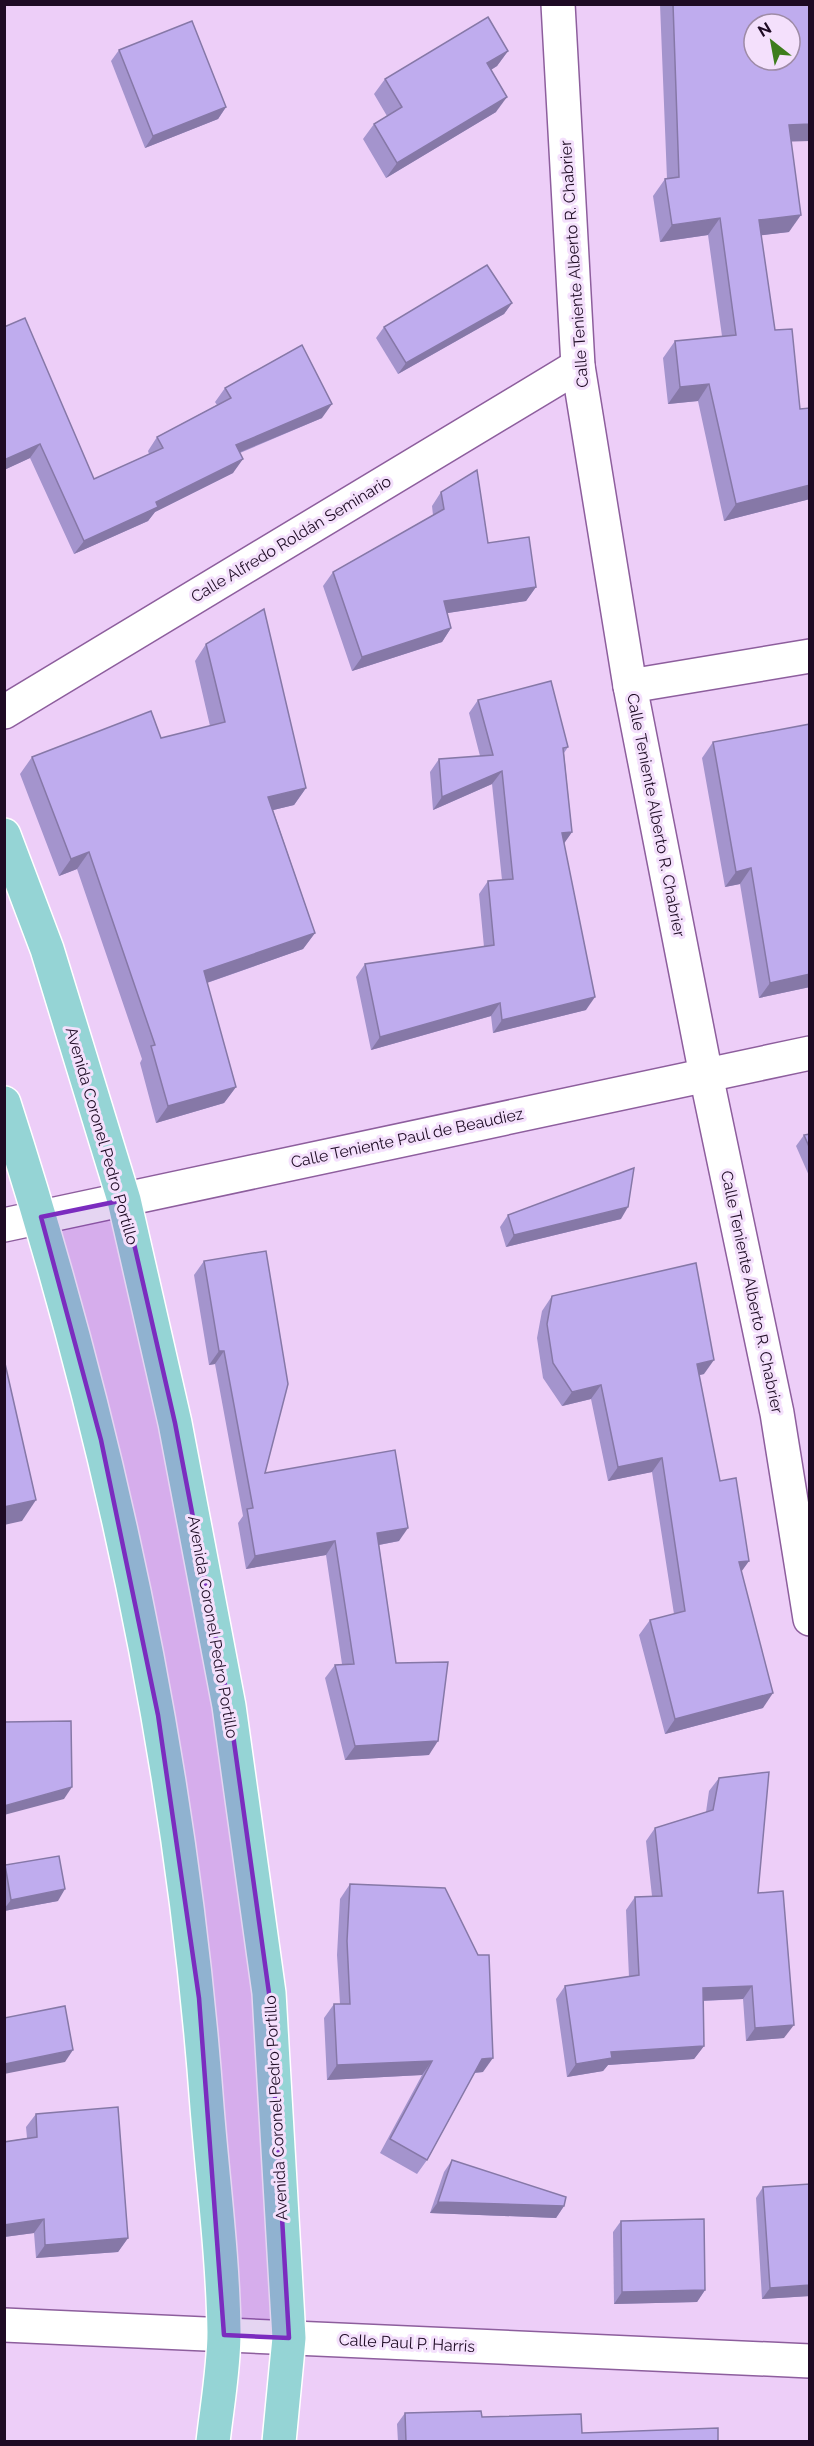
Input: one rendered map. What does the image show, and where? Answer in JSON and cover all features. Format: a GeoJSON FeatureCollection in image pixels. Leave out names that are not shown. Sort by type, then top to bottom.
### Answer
{"type":"FeatureCollection","features":[{"type":"Feature","properties":{"kind":"main road","name":"Avenida Coronel Pedro Portillo"},"geometry":{"type":"LineString","coordinates":[[4,835],[47,949],[124,1200],[175,1423],[229,1706],[269,1993],[289,2338],[279,2442]]}},
{"type":"Feature","properties":{"kind":"main road"},"geometry":{"type":"LineString","coordinates":[[4,1103],[41,1217],[101,1440],[158,1715],[199,1998],[224,2335],[213,2442]]}},
{"type":"Feature","properties":{"kind":"street","name":"Calle Teniente Alberto R. Chabrier"},"geometry":{"type":"LineString","coordinates":[[558,4],[578,366],[630,686],[706,1075],[777,1413],[810,1619]]}},
{"type":"Feature","properties":{"kind":"street","name":"Calle Alfredo Roldán Seminario"},"geometry":{"type":"LineString","coordinates":[[4,712],[578,366]]}},
{"type":"Feature","properties":{"kind":"street"},"geometry":{"type":"LineString","coordinates":[[630,686],[810,656]]}},
{"type":"Feature","properties":{"kind":"street","name":"Calle Teniente Paul de Beaudiez"},"geometry":{"type":"LineString","coordinates":[[4,1225],[810,1053]]}},
{"type":"Feature","properties":{"kind":"street","name":"Calle Paul P. Harris"},"geometry":{"type":"LineString","coordinates":[[4,2325],[810,2361]]}},
{"type":"Feature","properties":{"kind":"highlighted area"},"geometry":{"type":"Polygon","coordinates":[[[124,1200],[175,1423],[229,1706],[269,1993],[289,2338],[224,2335],[199,1998],[158,1715],[101,1440],[41,1217],[124,1200]]]}},
{"type":"Feature","properties":{"kind":"building"},"geometry":{"type":"Polygon","coordinates":[[[673,4],[810,4],[810,124],[789,125],[801,215],[759,220],[775,330],[792,329],[800,409],[810,408],[810,485],[736,504],[709,384],[680,387],[675,341],[736,335],[720,218],[672,225],[665,179],[679,177],[673,4]]]}},
{"type":"Feature","properties":{"kind":"building"},"geometry":{"type":"Polygon","coordinates":[[[488,17],[508,51],[487,63],[507,97],[397,163],[374,124],[402,107],[385,79],[488,17]]]}},
{"type":"Feature","properties":{"kind":"building"},"geometry":{"type":"Polygon","coordinates":[[[192,21],[226,107],[153,136],[119,50],[192,21]]]}},
{"type":"Feature","properties":{"kind":"building"},"geometry":{"type":"Polygon","coordinates":[[[487,265],[512,303],[406,363],[384,327],[487,265]]]}},
{"type":"Feature","properties":{"kind":"building"},"geometry":{"type":"Polygon","coordinates":[[[25,318],[94,479],[163,448],[157,437],[231,398],[225,388],[302,345],[332,404],[236,445],[243,459],[156,502],[158,507],[84,541],[40,444],[4,460],[4,327],[25,318]]]}},
{"type":"Feature","properties":{"kind":"building"},"geometry":{"type":"Polygon","coordinates":[[[477,470],[488,543],[529,537],[536,587],[444,601],[451,628],[362,657],[333,572],[444,509],[441,492],[477,470]]]}},
{"type":"Feature","properties":{"kind":"building"},"geometry":{"type":"Polygon","coordinates":[[[264,609],[306,788],[268,797],[315,933],[204,971],[236,1087],[168,1106],[151,1046],[155,1045],[89,852],[71,859],[32,757],[151,711],[161,738],[225,722],[206,644],[264,609]]]}},
{"type":"Feature","properties":{"kind":"building"},"geometry":{"type":"Polygon","coordinates":[[[551,681],[568,747],[563,748],[572,832],[562,833],[595,997],[502,1020],[500,1003],[380,1037],[365,964],[494,945],[488,881],[513,879],[502,771],[442,797],[439,759],[493,755],[478,700],[551,681]]]}},
{"type":"Feature","properties":{"kind":"building"},"geometry":{"type":"Polygon","coordinates":[[[810,724],[810,974],[770,983],[751,868],[736,872],[713,742],[810,724]]]}},
{"type":"Feature","properties":{"kind":"building"},"geometry":{"type":"Polygon","coordinates":[[[810,1134],[810,1149],[804,1135],[810,1134]]]}},
{"type":"Feature","properties":{"kind":"building"},"geometry":{"type":"Polygon","coordinates":[[[634,1168],[628,1207],[514,1235],[508,1215],[634,1168]]]}},
{"type":"Feature","properties":{"kind":"building"},"geometry":{"type":"Polygon","coordinates":[[[266,1251],[288,1384],[265,1473],[395,1450],[408,1528],[377,1533],[396,1663],[448,1662],[438,1741],[355,1746],[335,1665],[354,1664],[335,1541],[255,1556],[247,1509],[253,1508],[224,1351],[219,1351],[204,1261],[266,1251]]]}},
{"type":"Feature","properties":{"kind":"building"},"geometry":{"type":"Polygon","coordinates":[[[696,1263],[714,1360],[697,1364],[720,1481],[736,1478],[749,1561],[739,1562],[773,1693],[675,1719],[650,1620],[685,1611],[662,1458],[618,1467],[601,1385],[572,1392],[553,1363],[547,1324],[552,1296],[696,1263]]]}},
{"type":"Feature","properties":{"kind":"building"},"geometry":{"type":"Polygon","coordinates":[[[4,1359],[36,1500],[4,1507],[4,1359]]]}},
{"type":"Feature","properties":{"kind":"building"},"geometry":{"type":"Polygon","coordinates":[[[71,1721],[72,1787],[4,1806],[4,1722],[71,1721]]]}},
{"type":"Feature","properties":{"kind":"building"},"geometry":{"type":"Polygon","coordinates":[[[769,1772],[758,1893],[783,1891],[794,2025],[755,2028],[752,1986],[703,1988],[704,2046],[611,2052],[612,2058],[576,2064],[565,1986],[639,1975],[635,1897],[662,1896],[655,1828],[713,1810],[719,1778],[769,1772]]]}},
{"type":"Feature","properties":{"kind":"building"},"geometry":{"type":"Polygon","coordinates":[[[59,1856],[65,1889],[11,1900],[5,1865],[59,1856]]]}},
{"type":"Feature","properties":{"kind":"building"},"geometry":{"type":"Polygon","coordinates":[[[350,1884],[445,1888],[478,1955],[489,1955],[493,2058],[482,2059],[427,2160],[390,2139],[432,2061],[337,2065],[334,2004],[350,2004],[347,1941],[350,1884]]]}},
{"type":"Feature","properties":{"kind":"building"},"geometry":{"type":"Polygon","coordinates":[[[65,2006],[73,2050],[5,2064],[4,2018],[65,2006]]]}},
{"type":"Feature","properties":{"kind":"building"},"geometry":{"type":"Polygon","coordinates":[[[118,2107],[128,2238],[45,2245],[44,2219],[4,2225],[4,2142],[37,2137],[36,2114],[118,2107]]]}},
{"type":"Feature","properties":{"kind":"building"},"geometry":{"type":"Polygon","coordinates":[[[452,2160],[566,2197],[564,2206],[438,2202],[452,2160]]]}},
{"type":"Feature","properties":{"kind":"building"},"geometry":{"type":"Polygon","coordinates":[[[810,2184],[810,2285],[770,2288],[763,2187],[810,2184]]]}},
{"type":"Feature","properties":{"kind":"building"},"geometry":{"type":"Polygon","coordinates":[[[704,2219],[705,2290],[622,2292],[621,2221],[704,2219]]]}},
{"type":"Feature","properties":{"kind":"building"},"geometry":{"type":"Polygon","coordinates":[[[481,2411],[482,2417],[581,2414],[582,2433],[718,2428],[718,2442],[406,2442],[405,2413],[481,2411]]]}}]}
